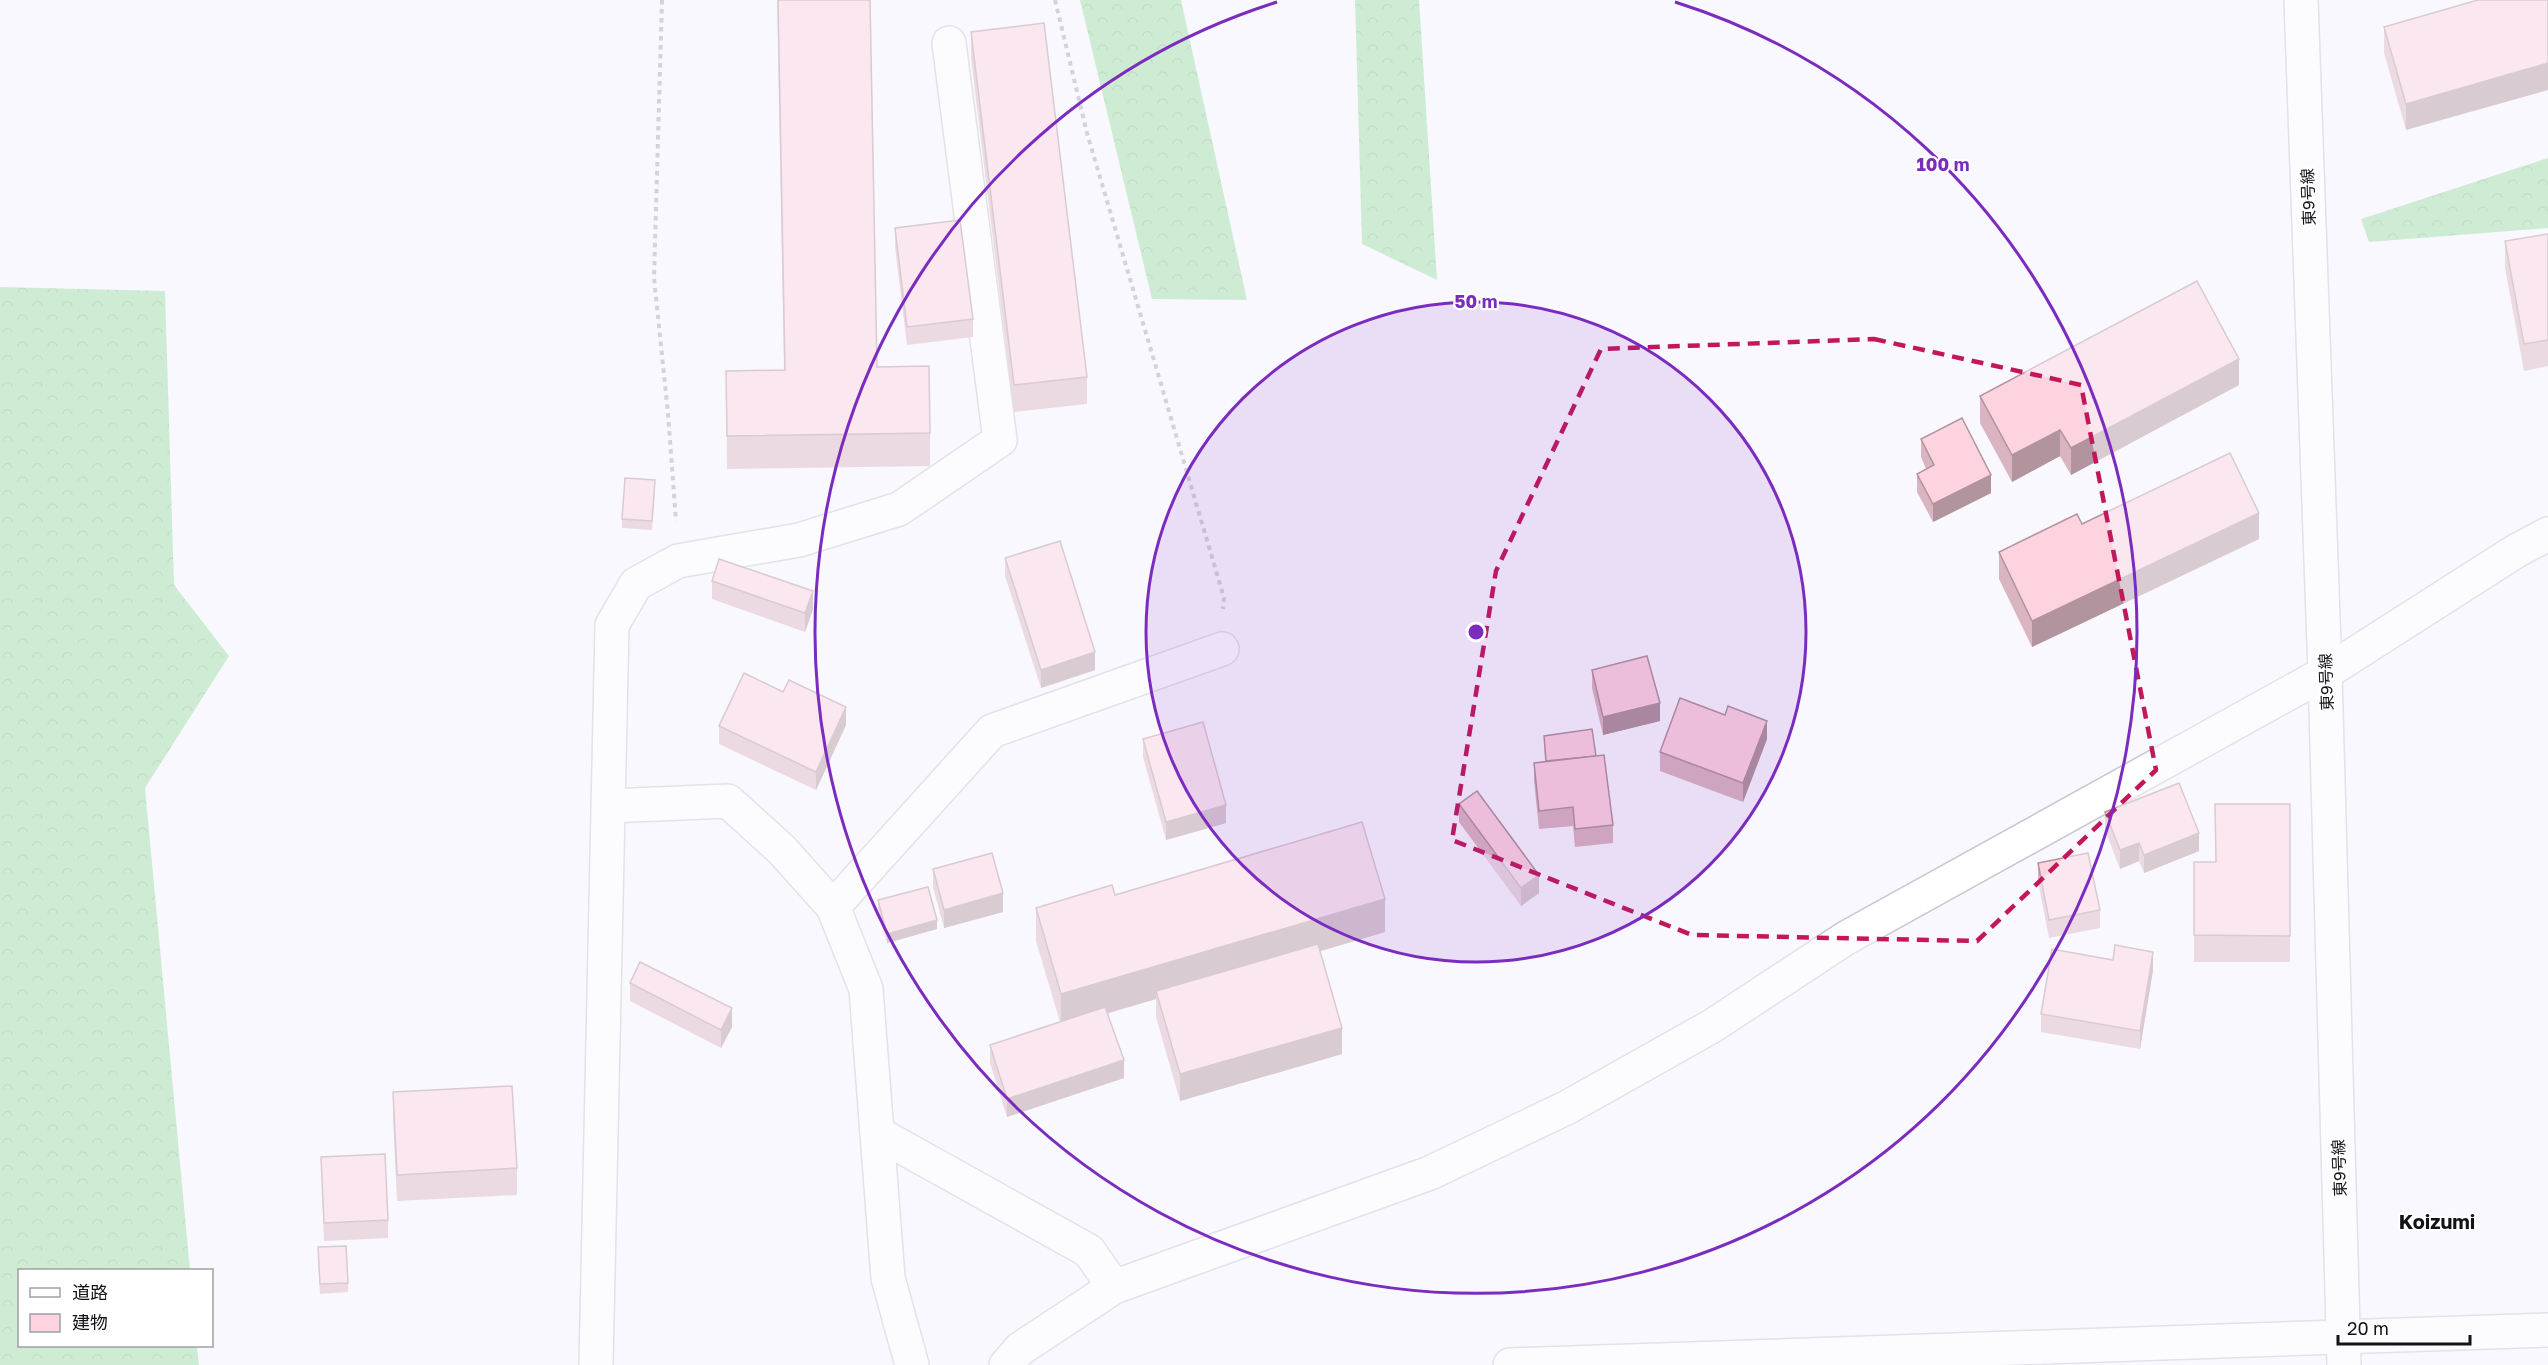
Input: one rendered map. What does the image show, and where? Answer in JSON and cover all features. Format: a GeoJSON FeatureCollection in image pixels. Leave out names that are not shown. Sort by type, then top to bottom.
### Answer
{"type":"FeatureCollection","features":[{"type":"Feature","properties":{"kind":"street","name":"東9号線"},"geometry":{"type":"LineString","coordinates":[[2301,0],[2325,673],[2344,1351]]}},
{"type":"Feature","properties":{"kind":"street"},"geometry":{"type":"LineString","coordinates":[[596,1365],[612,624],[636,584],[678,561],[800,540],[899,509],[1000,440],[948,43]]}},
{"type":"Feature","properties":{"kind":"street"},"geometry":{"type":"LineString","coordinates":[[1006,1365],[1020,1349],[1114,1287],[1430,1173],[1568,1107],[1712,1026],[1845,938],[2325,673],[2516,551],[2548,534]]}},
{"type":"Feature","properties":{"kind":"street"},"geometry":{"type":"LineString","coordinates":[[833,907],[992,731],[1222,649]]}},
{"type":"Feature","properties":{"kind":"street"},"geometry":{"type":"LineString","coordinates":[[609,806],[728,801],[782,850],[833,907],[866,989],[888,1278],[912,1365]]}},
{"type":"Feature","properties":{"kind":"street"},"geometry":{"type":"LineString","coordinates":[[877,1133],[1089,1251],[1114,1287]]}},
{"type":"Feature","properties":{"kind":"street"},"geometry":{"type":"LineString","coordinates":[[1510,1365],[2344,1351],[2548,1330]]}},
{"type":"Feature","properties":{"kind":"path"},"geometry":{"type":"LineString","coordinates":[[662,0],[654,278],[668,413],[678,561]]}},
{"type":"Feature","properties":{"kind":"path"},"geometry":{"type":"LineString","coordinates":[[1055,0],[1087,133],[1224,598],[1222,649]]}},
{"type":"Feature","properties":{"kind":"highlighted area"},"geometry":{"type":"Polygon","coordinates":[[[1874,339],[2081,385],[2156,770],[1977,941],[1692,935],[1452,840],[1496,571],[1601,349],[1874,339]]]}},
{"type":"Feature","properties":{"kind":"green space"},"geometry":{"type":"Polygon","coordinates":[[[1080,0],[1181,0],[1247,300],[1152,299],[1080,0]]]}},
{"type":"Feature","properties":{"kind":"green space"},"geometry":{"type":"Polygon","coordinates":[[[1355,0],[1419,0],[1437,280],[1362,244],[1355,0]]]}},
{"type":"Feature","properties":{"kind":"green space"},"geometry":{"type":"Polygon","coordinates":[[[2548,158],[2548,228],[2369,242],[2361,219],[2548,158]]]}},
{"type":"Feature","properties":{"kind":"green space"},"geometry":{"type":"Polygon","coordinates":[[[0,287],[165,291],[174,585],[229,656],[145,788],[190,1269],[18,1269],[18,1347],[197,1347],[199,1365],[0,1365],[0,287]]]}},
{"type":"Feature","properties":{"kind":"building"},"geometry":{"type":"Polygon","coordinates":[[[778,0],[870,0],[877,367],[929,366],[930,433],[727,436],[726,371],[785,370],[778,0]]]}},
{"type":"Feature","properties":{"kind":"building"},"geometry":{"type":"Polygon","coordinates":[[[2478,0],[2548,0],[2548,63],[2406,104],[2384,27],[2478,0]]]}},
{"type":"Feature","properties":{"kind":"building"},"geometry":{"type":"Polygon","coordinates":[[[1044,23],[1087,377],[1014,385],[971,32],[1044,23]]]}},
{"type":"Feature","properties":{"kind":"building"},"geometry":{"type":"Polygon","coordinates":[[[960,220],[973,319],[907,327],[895,228],[960,220]]]}},
{"type":"Feature","properties":{"kind":"building"},"geometry":{"type":"Polygon","coordinates":[[[2548,234],[2548,340],[2524,344],[2505,241],[2548,234]]]}},
{"type":"Feature","properties":{"kind":"building"},"geometry":{"type":"Polygon","coordinates":[[[2197,281],[2239,359],[2071,448],[2060,430],[2012,455],[1980,396],[2197,281]]]}},
{"type":"Feature","properties":{"kind":"building"},"geometry":{"type":"Polygon","coordinates":[[[1962,418],[1991,475],[1933,504],[1917,474],[1934,465],[1921,439],[1962,418]]]}},
{"type":"Feature","properties":{"kind":"building"},"geometry":{"type":"Polygon","coordinates":[[[2230,453],[2259,513],[2032,621],[1999,552],[2077,514],[2082,524],[2230,453]]]}},
{"type":"Feature","properties":{"kind":"building"},"geometry":{"type":"Polygon","coordinates":[[[625,478],[655,480],[652,521],[622,519],[625,478]]]}},
{"type":"Feature","properties":{"kind":"building"},"geometry":{"type":"Polygon","coordinates":[[[1060,541],[1095,652],[1041,670],[1005,558],[1060,541]]]}},
{"type":"Feature","properties":{"kind":"building"},"geometry":{"type":"Polygon","coordinates":[[[719,559],[813,591],[805,613],[712,581],[719,559]]]}},
{"type":"Feature","properties":{"kind":"building"},"geometry":{"type":"Polygon","coordinates":[[[1647,656],[1660,703],[1603,717],[1592,670],[1647,656]]]}},
{"type":"Feature","properties":{"kind":"building"},"geometry":{"type":"Polygon","coordinates":[[[744,673],[783,692],[789,680],[846,707],[816,772],[719,726],[744,673]]]}},
{"type":"Feature","properties":{"kind":"building"},"geometry":{"type":"Polygon","coordinates":[[[1680,698],[1725,715],[1728,706],[1767,721],[1743,783],[1660,752],[1680,698]]]}},
{"type":"Feature","properties":{"kind":"building"},"geometry":{"type":"Polygon","coordinates":[[[1203,722],[1226,805],[1166,822],[1143,739],[1203,722]]]}},
{"type":"Feature","properties":{"kind":"building"},"geometry":{"type":"Polygon","coordinates":[[[1592,729],[1596,756],[1546,761],[1544,736],[1592,729]]]}},
{"type":"Feature","properties":{"kind":"building"},"geometry":{"type":"Polygon","coordinates":[[[1604,755],[1613,825],[1575,829],[1573,807],[1539,811],[1534,763],[1604,755]]]}},
{"type":"Feature","properties":{"kind":"building"},"geometry":{"type":"Polygon","coordinates":[[[2179,783],[2199,833],[2144,855],[2139,843],[2120,850],[2105,812],[2179,783]]]}},
{"type":"Feature","properties":{"kind":"building"},"geometry":{"type":"Polygon","coordinates":[[[1477,791],[1539,875],[1521,888],[1459,804],[1477,791]]]}},
{"type":"Feature","properties":{"kind":"building"},"geometry":{"type":"Polygon","coordinates":[[[2215,804],[2290,804],[2290,936],[2194,935],[2194,862],[2216,862],[2215,804]]]}},
{"type":"Feature","properties":{"kind":"building"},"geometry":{"type":"Polygon","coordinates":[[[1362,822],[1385,899],[1061,994],[1036,908],[1112,885],[1115,895],[1362,822]]]}},
{"type":"Feature","properties":{"kind":"building"},"geometry":{"type":"Polygon","coordinates":[[[992,853],[1003,893],[944,910],[933,869],[992,853]]]}},
{"type":"Feature","properties":{"kind":"building"},"geometry":{"type":"Polygon","coordinates":[[[2088,853],[2100,910],[2049,920],[2038,863],[2088,853]]]}},
{"type":"Feature","properties":{"kind":"building"},"geometry":{"type":"Polygon","coordinates":[[[928,887],[937,920],[887,934],[878,900],[928,887]]]}},
{"type":"Feature","properties":{"kind":"building"},"geometry":{"type":"Polygon","coordinates":[[[1318,944],[1342,1028],[1180,1074],[1156,991],[1318,944]]]}},
{"type":"Feature","properties":{"kind":"building"},"geometry":{"type":"Polygon","coordinates":[[[2115,945],[2153,952],[2140,1031],[2041,1014],[2052,949],[2113,960],[2115,945]]]}},
{"type":"Feature","properties":{"kind":"building"},"geometry":{"type":"Polygon","coordinates":[[[640,962],[732,1008],[721,1030],[630,983],[640,962]]]}},
{"type":"Feature","properties":{"kind":"building"},"geometry":{"type":"Polygon","coordinates":[[[1105,1007],[1124,1060],[1007,1099],[990,1045],[1105,1007]]]}},
{"type":"Feature","properties":{"kind":"building"},"geometry":{"type":"Polygon","coordinates":[[[512,1086],[517,1168],[397,1175],[393,1092],[512,1086]]]}},
{"type":"Feature","properties":{"kind":"building"},"geometry":{"type":"Polygon","coordinates":[[[385,1154],[388,1220],[324,1223],[321,1157],[385,1154]]]}},
{"type":"Feature","properties":{"kind":"building"},"geometry":{"type":"Polygon","coordinates":[[[346,1246],[348,1283],[320,1284],[318,1247],[346,1246]]]}},
{"type":"Feature","properties":{"kind":"district","name":"Koizumi"},"geometry":{"type":"Point","coordinates":[2437,1222]}}]}
